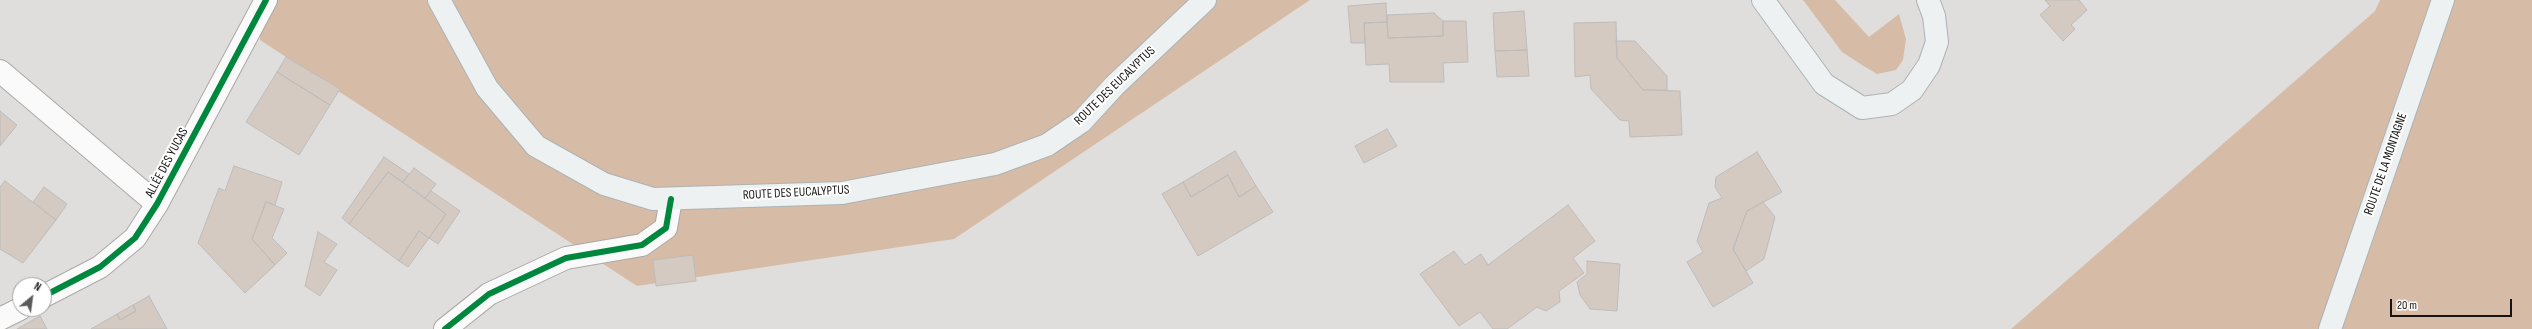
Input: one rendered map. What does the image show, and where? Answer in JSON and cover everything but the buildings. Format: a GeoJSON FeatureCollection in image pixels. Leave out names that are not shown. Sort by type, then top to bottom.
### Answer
{"type":"FeatureCollection","features":[{"type":"Feature","properties":{"kind":"main road","name":"ROUTE DES EUCALYPTUS"},"geometry":{"type":"LineString","coordinates":[[439,0],[487,88],[536,146],[604,184],[653,199],[842,193],[994,164],[1048,145],[1081,122],[1115,85],[1205,0]]}},
{"type":"Feature","properties":{"kind":"main road"},"geometry":{"type":"LineString","coordinates":[[1763,0],[1824,84],[1862,108],[1892,104],[1912,90],[1929,65],[1937,42],[1934,16],[1928,0]]}},
{"type":"Feature","properties":{"kind":"main road","name":"ROUTE DE LA MONTAGNE"},"geometry":{"type":"LineString","coordinates":[[2330,329],[2443,0]]}},
{"type":"Feature","properties":{"kind":"street","name":"ALLÉE DES YUCAS"},"geometry":{"type":"LineString","coordinates":[[52,292],[100,267],[135,238],[157,204],[266,0]]}},
{"type":"Feature","properties":{"kind":"street","name":"ALLÉE DES YUCAS"},"geometry":{"type":"LineString","coordinates":[[0,71],[157,204]]}},
{"type":"Feature","properties":{"kind":"street"},"geometry":{"type":"LineString","coordinates":[[445,329],[489,294],[566,258],[642,245],[666,228],[671,198]]}},
{"type":"Feature","properties":{"kind":"street"},"geometry":{"type":"LineString","coordinates":[[0,319],[12,313]]}},
{"type":"Feature","properties":{"kind":"shaded area"},"geometry":{"type":"Polygon","coordinates":[[[261,0],[1310,0],[954,239],[637,286],[260,40],[261,0]]]}},
{"type":"Feature","properties":{"kind":"shaded area"},"geometry":{"type":"Polygon","coordinates":[[[1803,0],[1835,0],[1869,37],[1899,14],[1906,39],[1903,60],[1896,70],[1877,74],[1862,65],[1842,52],[1803,0]]]}},
{"type":"Feature","properties":{"kind":"shaded area"},"geometry":{"type":"Polygon","coordinates":[[[2380,0],[2532,0],[2532,329],[2011,329],[2375,11],[2380,0]]]}},
{"type":"Feature","properties":{"kind":"cycle path"},"geometry":{"type":"LineString","coordinates":[[52,292],[100,267],[135,238],[157,204],[266,0]]}},
{"type":"Feature","properties":{"kind":"cycle path"},"geometry":{"type":"LineString","coordinates":[[445,329],[489,294],[566,258],[642,245],[666,228],[671,199]]}}]}
